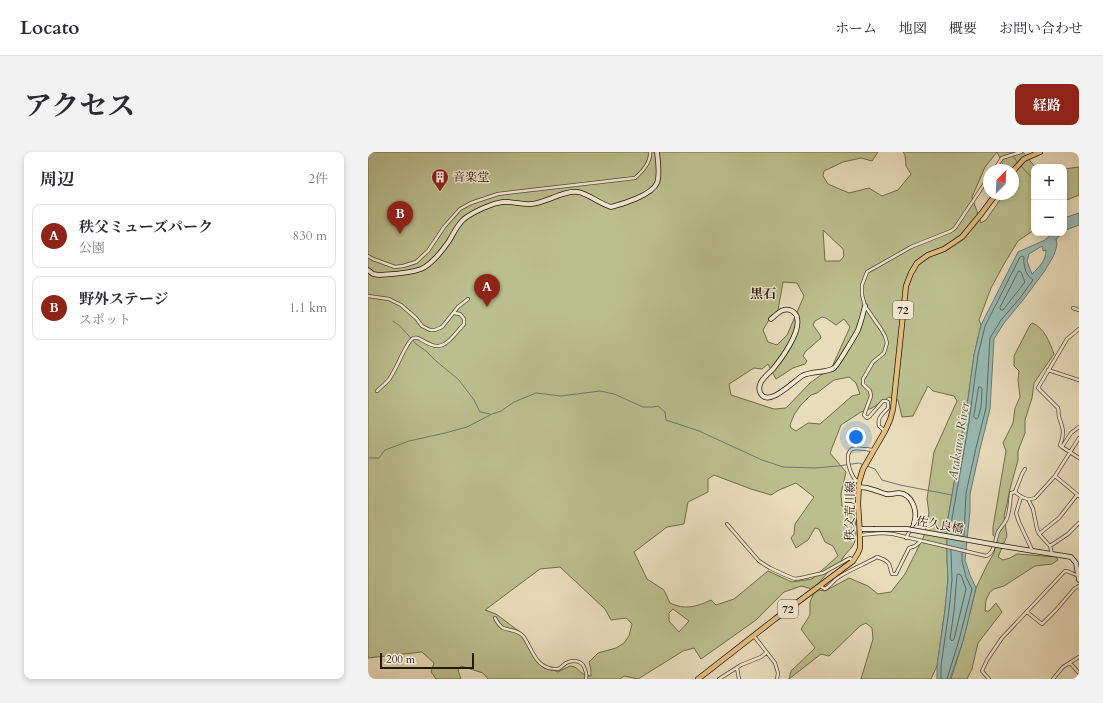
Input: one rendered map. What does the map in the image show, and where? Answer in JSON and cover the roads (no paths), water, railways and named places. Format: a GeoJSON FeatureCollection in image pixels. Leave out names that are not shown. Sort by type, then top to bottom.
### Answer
{"type":"FeatureCollection","features":[{"type":"Feature","properties":{"kind":"main road"},"geometry":{"type":"LineString","coordinates":[[1019,164],[1024,159],[1040,152]]}},
{"type":"Feature","properties":{"kind":"main road","name":"秩父荒川線"},"geometry":{"type":"LineString","coordinates":[[853,561],[860,548],[858,504],[859,485],[863,469],[885,431],[893,409],[906,286],[917,263],[928,255],[944,249],[962,237],[992,200]]}},
{"type":"Feature","properties":{"kind":"main road","name":"72"},"geometry":{"type":"LineString","coordinates":[[698,679],[853,561]]}},
{"type":"Feature","properties":{"kind":"street"},"geometry":{"type":"LineString","coordinates":[[368,256],[395,267],[416,262],[428,251],[444,228],[460,209],[471,203],[498,194],[636,178],[641,174],[651,158],[650,152]]}},
{"type":"Feature","properties":{"kind":"street"},"geometry":{"type":"LineString","coordinates":[[368,270],[373,274],[379,275],[413,271],[422,268],[441,251],[449,241],[456,228],[465,218],[492,204],[503,202],[531,204],[555,198],[569,192],[579,192],[611,207],[637,198],[654,189],[657,183],[657,152]]}},
{"type":"Feature","properties":{"kind":"street"},"geometry":{"type":"LineString","coordinates":[[998,164],[1002,158],[1021,152]]}},
{"type":"Feature","properties":{"kind":"street"},"geometry":{"type":"LineString","coordinates":[[885,431],[879,426],[878,421],[888,408],[888,402],[883,402],[869,417],[867,418],[864,415],[871,396],[870,391],[863,384],[863,379],[873,362],[884,353],[887,343],[881,329],[865,306],[862,295],[862,285],[867,272],[911,247],[951,231],[983,186]]}},
{"type":"Feature","properties":{"kind":"street"},"geometry":{"type":"LineString","coordinates":[[368,296],[389,299],[401,305],[416,318],[422,326],[430,330],[435,330],[442,327],[458,307],[468,299]]}},
{"type":"Feature","properties":{"kind":"street"},"geometry":{"type":"LineString","coordinates":[[771,319],[781,310],[791,310],[796,314],[798,325],[790,344],[760,383],[760,393],[767,398],[776,395],[802,376],[833,369],[838,364],[858,331],[865,306]]}},
{"type":"Feature","properties":{"kind":"street"},"geometry":{"type":"LineString","coordinates":[[1073,308],[1079,310]]}},
{"type":"Feature","properties":{"kind":"street"},"geometry":{"type":"LineString","coordinates":[[377,391],[390,378],[408,343],[412,339],[416,337],[433,345],[439,346],[448,343],[464,324],[464,319],[460,314],[454,313]]}},
{"type":"Feature","properties":{"kind":"street"},"geometry":{"type":"LineString","coordinates":[[1062,447],[1060,445],[1064,438],[1064,433],[1058,416],[1058,408],[1038,388],[1067,339],[1079,329]]}},
{"type":"Feature","properties":{"kind":"street"},"geometry":{"type":"LineString","coordinates":[[1048,370],[1079,380]]}},
{"type":"Feature","properties":{"kind":"street"},"geometry":{"type":"LineString","coordinates":[[1062,447],[1071,433],[1079,428]]}},
{"type":"Feature","properties":{"kind":"street"},"geometry":{"type":"LineString","coordinates":[[1015,492],[1021,497],[1027,499],[1035,498],[1055,476],[1079,438]]}},
{"type":"Feature","properties":{"kind":"street"},"geometry":{"type":"LineString","coordinates":[[1062,447],[1079,458]]}},
{"type":"Feature","properties":{"kind":"street"},"geometry":{"type":"LineString","coordinates":[[874,450],[854,448],[849,452],[847,462],[854,479],[859,485],[884,494],[903,494],[908,498],[915,508],[916,516],[906,538]]}},
{"type":"Feature","properties":{"kind":"street"},"geometry":{"type":"LineString","coordinates":[[860,535],[882,533],[988,556],[992,552],[998,531],[1008,518],[1011,505],[1011,493],[1015,492],[1025,469]]}},
{"type":"Feature","properties":{"kind":"street"},"geometry":{"type":"LineString","coordinates":[[1039,534],[1059,518],[1078,495],[1055,476]]}},
{"type":"Feature","properties":{"kind":"street"},"geometry":{"type":"LineString","coordinates":[[1021,497],[1016,513],[1033,552]]}},
{"type":"Feature","properties":{"kind":"street"},"geometry":{"type":"LineString","coordinates":[[1027,499],[1033,509],[1039,534],[1050,546],[1052,554]]}},
{"type":"Feature","properties":{"kind":"street"},"geometry":{"type":"LineString","coordinates":[[1050,546],[1068,534],[1079,523]]}},
{"type":"Feature","properties":{"kind":"street"},"geometry":{"type":"LineString","coordinates":[[727,524],[758,561],[790,577],[801,578],[823,573],[850,558],[853,561]]}},
{"type":"Feature","properties":{"kind":"street","name":"佐久良橋"},"geometry":{"type":"LineString","coordinates":[[860,529],[907,529],[1033,552],[1068,556],[1074,559],[1078,575]]}},
{"type":"Feature","properties":{"kind":"street"},"geometry":{"type":"LineString","coordinates":[[820,586],[827,589],[841,576],[877,557],[886,561],[890,565],[892,574],[896,574],[909,548],[915,546],[921,541]]}},
{"type":"Feature","properties":{"kind":"street"},"geometry":{"type":"LineString","coordinates":[[989,679],[982,670],[986,660],[1002,638],[1065,572],[1068,571],[1078,575],[1079,580]]}},
{"type":"Feature","properties":{"kind":"street"},"geometry":{"type":"LineString","coordinates":[[1027,612],[1042,624],[1074,589],[1079,586]]}},
{"type":"Feature","properties":{"kind":"street"},"geometry":{"type":"LineString","coordinates":[[495,618],[504,628],[518,631],[523,636],[536,659],[544,666],[557,669],[567,662],[578,661],[583,664],[587,675],[586,679]]}},
{"type":"Feature","properties":{"kind":"street"},"geometry":{"type":"LineString","coordinates":[[754,635],[775,663],[778,673],[776,679]]}},
{"type":"Feature","properties":{"kind":"street"},"geometry":{"type":"LineString","coordinates":[[719,679],[741,665],[761,657],[766,652]]}},
{"type":"Feature","properties":{"kind":"street"},"geometry":{"type":"LineString","coordinates":[[1053,679],[1063,667],[1079,657]]}},
{"type":"Feature","properties":{"kind":"street"},"geometry":{"type":"LineString","coordinates":[[1070,663],[1079,673]]}},
{"type":"Feature","properties":{"kind":"street"},"geometry":{"type":"LineString","coordinates":[[737,668],[739,679]]}},
{"type":"Feature","properties":{"kind":"water"},"geometry":{"type":"Polygon","coordinates":[[[1079,213],[1079,225],[1067,230],[1067,217],[1079,213]]]}},
{"type":"Feature","properties":{"kind":"water"},"geometry":{"type":"Polygon","coordinates":[[[1050,236],[1060,236],[1056,239],[1057,245],[1054,255],[1044,272],[1004,323],[994,339],[990,409],[970,494],[970,511],[965,560],[976,588],[963,641],[950,679],[937,679],[937,666],[948,579],[947,524],[965,421],[974,355],[981,325],[1018,252],[1045,240],[1050,236]],[[1042,246],[1029,254],[1027,261],[1032,274],[1043,261],[1046,250],[1043,251],[1042,246]]]}},
{"type":"Feature","properties":{"kind":"waterway"},"geometry":{"type":"LineString","coordinates":[[1010,152],[1018,163]]}},
{"type":"Feature","properties":{"kind":"waterway"},"geometry":{"type":"LineString","coordinates":[[1020,165],[1031,177]]}},
{"type":"Feature","properties":{"kind":"waterway"},"geometry":{"type":"LineString","coordinates":[[393,321],[400,326],[416,344],[459,380],[474,400],[480,412],[490,414]]}},
{"type":"Feature","properties":{"kind":"waterway"},"geometry":{"type":"LineString","coordinates":[[368,458],[379,458],[385,450],[409,441],[467,427],[501,411],[514,402],[536,393],[561,396],[600,391],[614,394],[643,407],[658,406],[665,412],[666,420],[699,431],[762,460],[783,467],[815,468],[859,463],[864,465]]}},
{"type":"Feature","properties":{"kind":"waterway"},"geometry":{"type":"LineString","coordinates":[[867,466],[875,469],[882,480],[952,495]]}},
{"type":"Feature","properties":{"kind":"place","name":"音楽堂"},"geometry":{"type":"Point","coordinates":[440,192]}},
{"type":"Feature","properties":{"kind":"place","name":"野外ステージ"},"geometry":{"type":"Point","coordinates":[400,234]}},
{"type":"Feature","properties":{"kind":"place","name":"秩父ミューズパーク"},"geometry":{"type":"Point","coordinates":[487,307]}},
{"type":"Feature","properties":{"kind":"district","name":"黒石"},"geometry":{"type":"Point","coordinates":[763,293]}},
{"type":"Feature","properties":{"kind":"water label","name":"Arakawa River"},"geometry":{"type":"Point","coordinates":[958,441]}}]}
